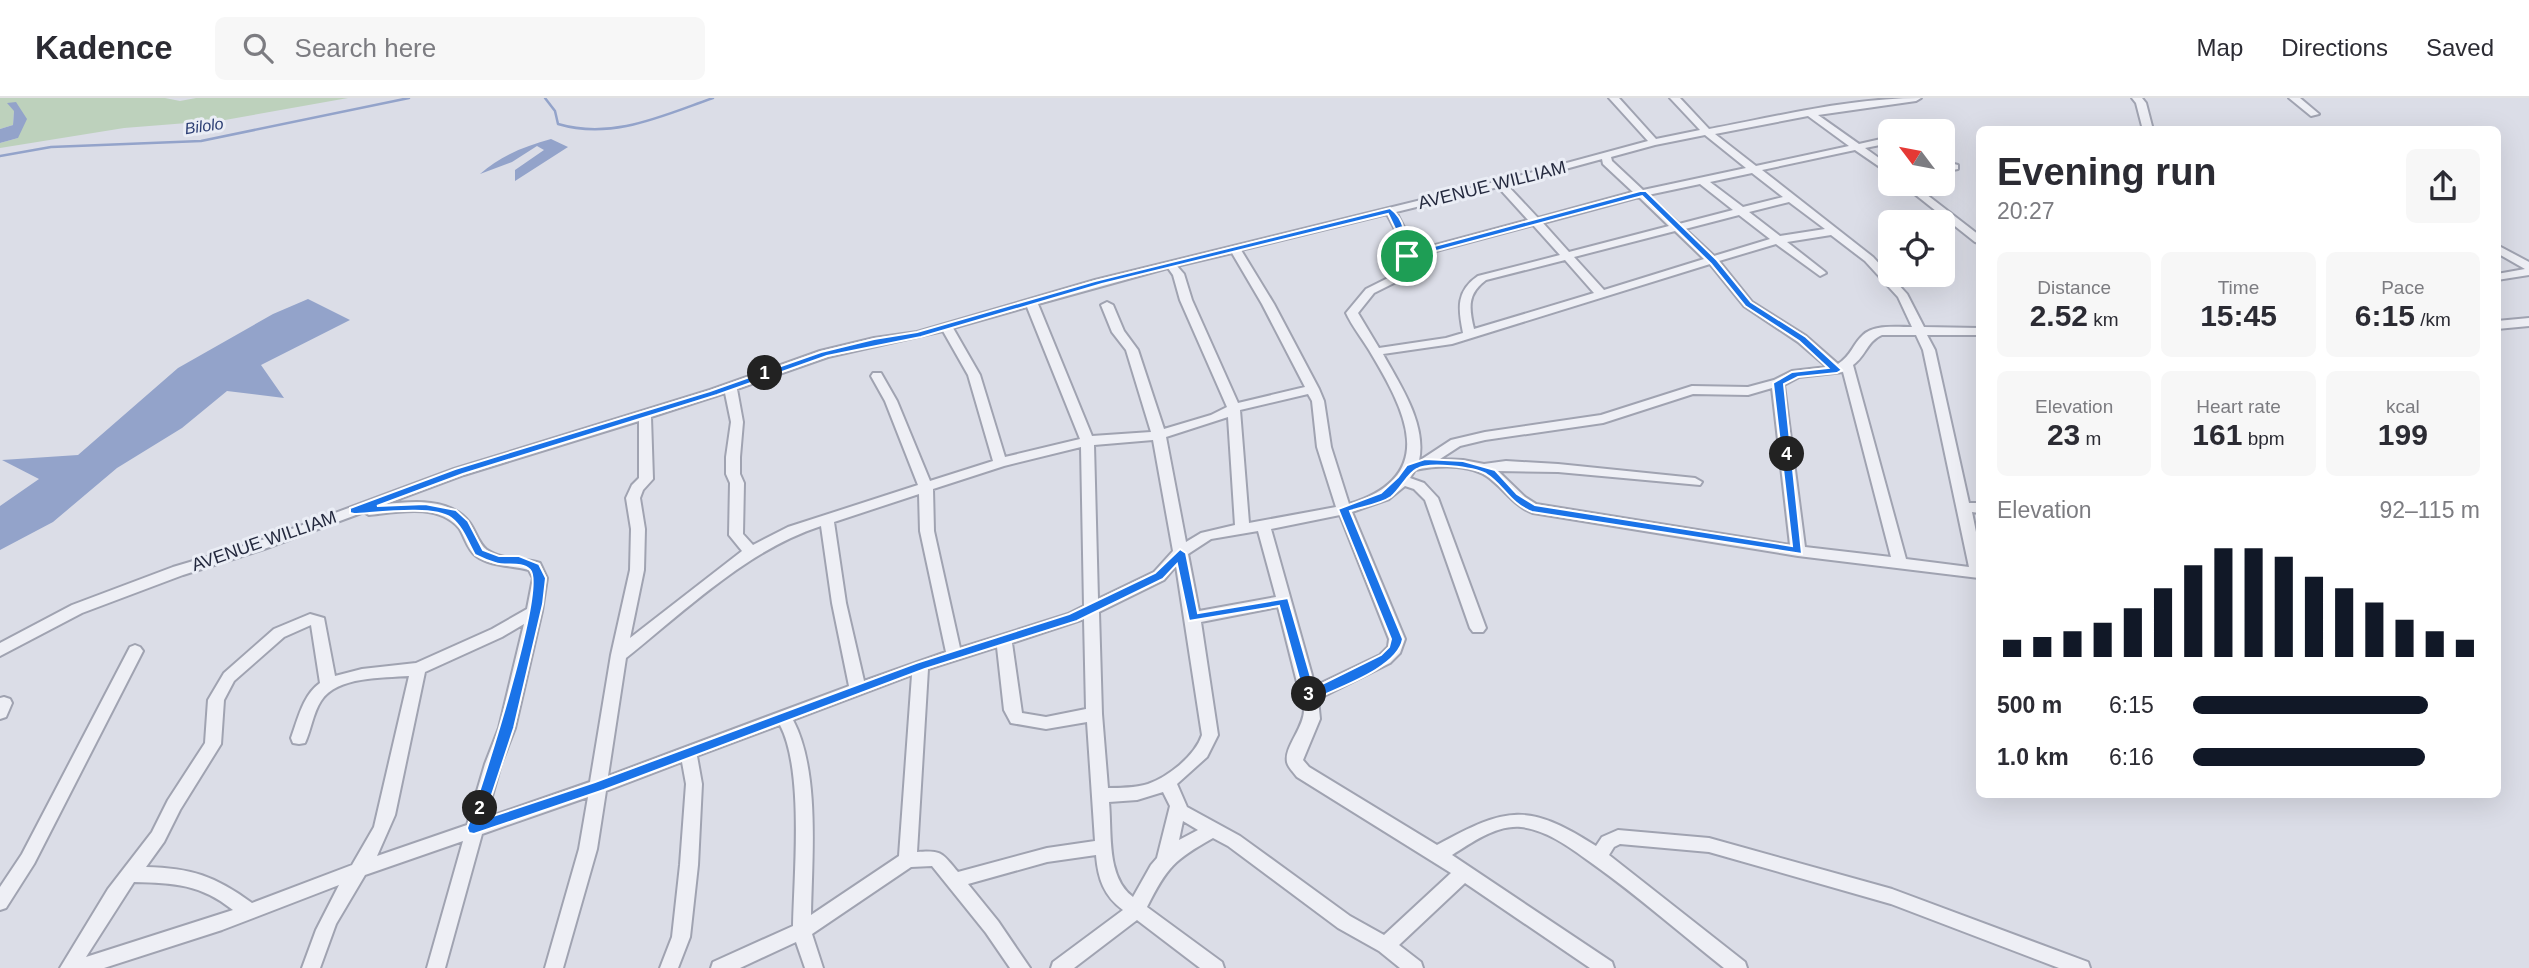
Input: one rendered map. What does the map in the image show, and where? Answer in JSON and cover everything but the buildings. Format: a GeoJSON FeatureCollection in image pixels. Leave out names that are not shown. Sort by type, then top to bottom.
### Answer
{"type":"FeatureCollection","features":[{"type":"Feature","properties":{"kind":"street"},"geometry":{"type":"LineString","coordinates":[[1614,98],[1654,142]]}},
{"type":"Feature","properties":{"kind":"street"},"geometry":{"type":"LineString","coordinates":[[1675,98],[1707,132],[1835,231],[1886,275],[1903,296],[1929,350],[1976,560]]}},
{"type":"Feature","properties":{"kind":"street","name":"AVENUE WILLIAM"},"geometry":{"type":"LineString","coordinates":[[0,650],[77,609],[459,472],[645,415],[824,354],[918,335],[1170,264],[1390,211],[1654,142],[1810,113],[1916,98]]}},
{"type":"Feature","properties":{"kind":"street"},"geometry":{"type":"LineString","coordinates":[[2137,98],[2147,126]]}},
{"type":"Feature","properties":{"kind":"street"},"geometry":{"type":"LineString","coordinates":[[2294,98],[2314,114]]}},
{"type":"Feature","properties":{"kind":"street"},"geometry":{"type":"LineString","coordinates":[[1810,113],[1878,163]]}},
{"type":"Feature","properties":{"kind":"street"},"geometry":{"type":"LineString","coordinates":[[1403,263],[1410,255],[1643,193],[1878,142]]}},
{"type":"Feature","properties":{"kind":"street"},"geometry":{"type":"LineString","coordinates":[[1606,156],[1607,162],[1714,262],[1748,304],[1842,367],[1900,562]]}},
{"type":"Feature","properties":{"kind":"street"},"geometry":{"type":"LineString","coordinates":[[1701,180],[1820,273]]}},
{"type":"Feature","properties":{"kind":"street"},"geometry":{"type":"LineString","coordinates":[[1500,183],[1564,256],[1603,295]]}},
{"type":"Feature","properties":{"kind":"street"},"geometry":{"type":"LineString","coordinates":[[1922,196],[1976,238]]}},
{"type":"Feature","properties":{"kind":"street"},"geometry":{"type":"LineString","coordinates":[[1469,335],[1464,297],[1469,286],[1482,278],[1791,198]]}},
{"type":"Feature","properties":{"kind":"street"},"geometry":{"type":"LineString","coordinates":[[1390,211],[1403,235],[1400,253],[1408,270],[1407,274],[1381,283],[1370,291],[1352,313],[1356,324],[1376,352],[1414,435],[1414,451],[1406,473]]}},
{"type":"Feature","properties":{"kind":"street"},"geometry":{"type":"LineString","coordinates":[[1376,352],[1469,335],[1714,262],[1777,240],[1835,231]]}},
{"type":"Feature","properties":{"kind":"street"},"geometry":{"type":"LineString","coordinates":[[1235,248],[1318,401],[1324,447],[1343,509],[1397,639],[1395,649],[1385,659],[1310,696]]}},
{"type":"Feature","properties":{"kind":"street"},"geometry":{"type":"LineString","coordinates":[[2501,251],[2529,270]]}},
{"type":"Feature","properties":{"kind":"street"},"geometry":{"type":"LineString","coordinates":[[1170,264],[1178,274],[1186,300],[1234,408],[1242,528]]}},
{"type":"Feature","properties":{"kind":"street"},"geometry":{"type":"LineString","coordinates":[[2501,276],[2529,270]]}},
{"type":"Feature","properties":{"kind":"street"},"geometry":{"type":"LineString","coordinates":[[1031,301],[1087,442],[1094,714],[1104,847],[1110,884],[1118,896],[1214,968]]}},
{"type":"Feature","properties":{"kind":"street"},"geometry":{"type":"LineString","coordinates":[[1100,795],[1142,792],[1168,784],[1206,750],[1210,736],[1194,618],[1159,435],[1132,350],[1118,332],[1108,306]]}},
{"type":"Feature","properties":{"kind":"street"},"geometry":{"type":"LineString","coordinates":[[2501,325],[2529,322]]}},
{"type":"Feature","properties":{"kind":"street"},"geometry":{"type":"LineString","coordinates":[[946,327],[959,344],[978,379],[1000,463]]}},
{"type":"Feature","properties":{"kind":"street"},"geometry":{"type":"LineString","coordinates":[[77,968],[249,911],[474,828],[599,786],[920,666],[1092,609],[1159,576],[1180,553],[1206,536],[1343,509],[1385,496],[1406,473],[1456,443],[1485,436],[1603,419],[1692,390],[1748,391],[1778,383],[1796,374],[1842,367],[1862,343],[1873,333],[1881,331],[1976,331]]}},
{"type":"Feature","properties":{"kind":"street"},"geometry":{"type":"LineString","coordinates":[[877,376],[891,401],[926,487],[927,531],[954,655]]}},
{"type":"Feature","properties":{"kind":"street"},"geometry":{"type":"LineString","coordinates":[[1778,383],[1798,551]]}},
{"type":"Feature","properties":{"kind":"street"},"geometry":{"type":"LineString","coordinates":[[730,387],[737,422],[733,457],[733,474],[737,483],[736,535],[751,552]]}},
{"type":"Feature","properties":{"kind":"street"},"geometry":{"type":"LineString","coordinates":[[619,655],[751,552],[793,530],[1000,463],[1087,442],[1159,435],[1216,418],[1234,408],[1313,389]]}},
{"type":"Feature","properties":{"kind":"street"},"geometry":{"type":"LineString","coordinates":[[554,968],[588,849],[619,655],[640,552],[632,498],[636,488],[646,479],[645,415]]}},
{"type":"Feature","properties":{"kind":"street"},"geometry":{"type":"LineString","coordinates":[[1425,462],[1463,464],[1491,472],[1513,496],[1532,508],[1798,551],[1976,573]]}},
{"type":"Feature","properties":{"kind":"street"},"geometry":{"type":"LineString","coordinates":[[1482,469],[1506,465],[1535,466],[1695,482]]}},
{"type":"Feature","properties":{"kind":"street"},"geometry":{"type":"LineString","coordinates":[[1406,473],[1431,498],[1478,628]]}},
{"type":"Feature","properties":{"kind":"street"},"geometry":{"type":"LineString","coordinates":[[1964,507],[1976,508]]}},
{"type":"Feature","properties":{"kind":"street"},"geometry":{"type":"LineString","coordinates":[[354,510],[425,508],[452,513],[464,524],[479,552],[498,560],[519,560],[534,567],[540,578],[535,611],[507,728],[474,828],[436,968]]}},
{"type":"Feature","properties":{"kind":"street"},"geometry":{"type":"LineString","coordinates":[[827,519],[836,582],[858,690]]}},
{"type":"Feature","properties":{"kind":"street"},"geometry":{"type":"LineString","coordinates":[[1263,524],[1310,696],[1312,717],[1308,730],[1297,746],[1295,761],[1303,772],[1437,854],[1605,968]]}},
{"type":"Feature","properties":{"kind":"street"},"geometry":{"type":"LineString","coordinates":[[1194,618],[1284,601]]}},
{"type":"Feature","properties":{"kind":"street"},"geometry":{"type":"LineString","coordinates":[[299,738],[315,696],[328,683],[388,671],[418,669],[497,633],[535,611]]}},
{"type":"Feature","properties":{"kind":"street"},"geometry":{"type":"LineString","coordinates":[[69,968],[114,895],[158,837],[174,804],[213,744],[216,700],[229,677],[279,634],[310,619],[319,622],[328,683]]}},
{"type":"Feature","properties":{"kind":"street"},"geometry":{"type":"LineString","coordinates":[[1004,640],[1012,710],[1017,719],[1046,723],[1094,714]]}},
{"type":"Feature","properties":{"kind":"street"},"geometry":{"type":"LineString","coordinates":[[2,896],[28,859],[135,651]]}},
{"type":"Feature","properties":{"kind":"street"},"geometry":{"type":"LineString","coordinates":[[908,860],[920,666]]}},
{"type":"Feature","properties":{"kind":"street"},"geometry":{"type":"LineString","coordinates":[[311,968],[335,909],[361,869],[388,816],[387,803],[418,669]]}},
{"type":"Feature","properties":{"kind":"street"},"geometry":{"type":"LineString","coordinates":[[784,717],[795,737],[801,778],[804,834],[802,931],[814,968]]}},
{"type":"Feature","properties":{"kind":"street"},"geometry":{"type":"LineString","coordinates":[[670,968],[681,936],[689,865],[694,783],[688,753]]}},
{"type":"Feature","properties":{"kind":"street"},"geometry":{"type":"LineString","coordinates":[[1168,784],[1181,812],[1234,841],[1345,922],[1386,945],[1414,968]]}},
{"type":"Feature","properties":{"kind":"street"},"geometry":{"type":"LineString","coordinates":[[1060,968],[1136,910],[1165,861],[1178,806]]}},
{"type":"Feature","properties":{"kind":"street"},"geometry":{"type":"LineString","coordinates":[[1437,854],[1479,828],[1521,820],[1548,825],[1598,858],[1738,968]]}},
{"type":"Feature","properties":{"kind":"street"},"geometry":{"type":"LineString","coordinates":[[1165,861],[1214,829]]}},
{"type":"Feature","properties":{"kind":"street"},"geometry":{"type":"LineString","coordinates":[[1598,858],[1608,842],[1618,837],[1633,836],[1709,845],[1892,897],[2081,968]]}},
{"type":"Feature","properties":{"kind":"street"},"geometry":{"type":"LineString","coordinates":[[955,880],[1047,855],[1104,847]]}},
{"type":"Feature","properties":{"kind":"street"},"geometry":{"type":"LineString","coordinates":[[720,968],[802,931],[908,860],[936,858],[1021,968]]}},
{"type":"Feature","properties":{"kind":"street"},"geometry":{"type":"LineString","coordinates":[[1386,945],[1464,872]]}},
{"type":"Feature","properties":{"kind":"street"},"geometry":{"type":"LineString","coordinates":[[130,874],[183,876],[223,892],[249,911]]}},
{"type":"Feature","properties":{"kind":"green space"},"geometry":{"type":"Polygon","coordinates":[[[0,98],[165,98],[180,101],[196,98],[348,98],[225,120],[124,128],[0,148],[0,143],[18,138],[14,111],[13,125],[0,129],[0,98]]]}},
{"type":"Feature","properties":{"kind":"water"},"geometry":{"type":"Polygon","coordinates":[[[16,102],[27,119],[18,138],[0,143],[0,129],[13,125],[14,111],[7,103],[16,102]]]}},
{"type":"Feature","properties":{"kind":"water"},"geometry":{"type":"Polygon","coordinates":[[[551,139],[568,147],[515,181],[515,170],[544,150],[537,146],[512,162],[480,174],[513,152],[551,139]]]}},
{"type":"Feature","properties":{"kind":"water"},"geometry":{"type":"Polygon","coordinates":[[[308,299],[350,320],[261,365],[284,398],[227,391],[182,428],[117,468],[53,522],[0,550],[0,506],[39,479],[2,460],[78,455],[178,368],[273,314],[308,299]]]}},
{"type":"Feature","properties":{"kind":"waterway","name":"Bilolo"},"geometry":{"type":"LineString","coordinates":[[0,156],[51,147],[201,141],[409,98]]}},
{"type":"Feature","properties":{"kind":"waterway","name":"Bilolo"},"geometry":{"type":"LineString","coordinates":[[545,98],[555,111],[558,124],[598,129],[637,124],[713,98]]}},
{"type":"Feature","properties":{"kind":"route"},"geometry":{"type":"LineString","coordinates":[[1643,193],[1714,262],[1748,304],[1802,339],[1837,370],[1796,374],[1778,383],[1798,551],[1532,508],[1513,496],[1491,472],[1463,464],[1425,462],[1410,467],[1402,480],[1385,496],[1343,509],[1397,639],[1395,649],[1385,659],[1310,696],[1284,601],[1194,618],[1180,553],[1159,576],[1073,618],[920,666],[599,786],[474,828],[507,728],[537,604],[540,578],[534,567],[519,560],[498,560],[479,552],[464,524],[452,513],[425,508],[354,510],[459,472],[714,393],[772,370],[824,354],[918,335],[1099,282],[1235,248],[1390,211],[1403,235],[1400,253],[1403,263],[1407,256],[1643,193]]}}]}
